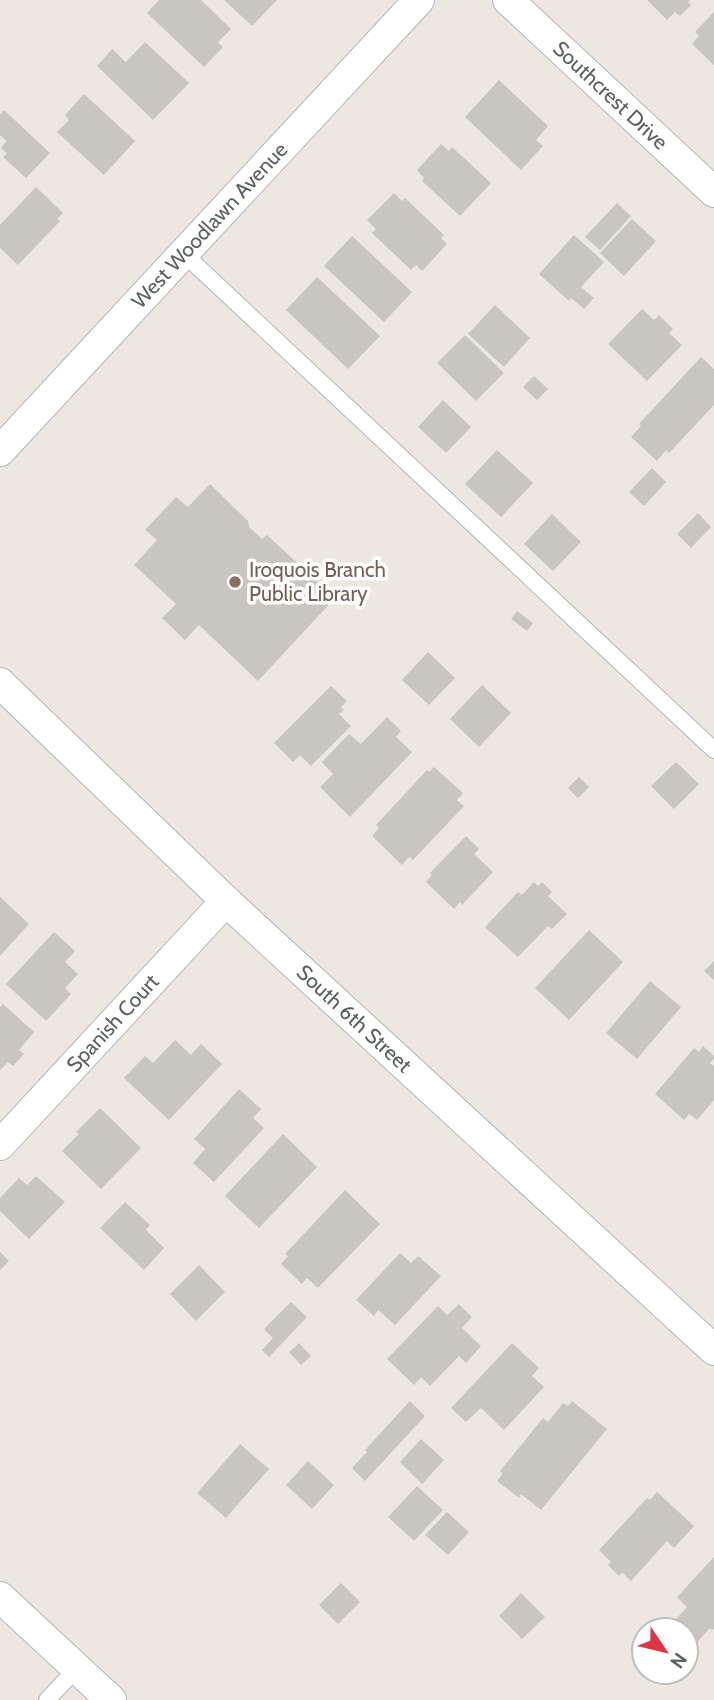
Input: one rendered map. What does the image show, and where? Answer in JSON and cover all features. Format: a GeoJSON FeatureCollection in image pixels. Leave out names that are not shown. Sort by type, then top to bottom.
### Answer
{"type":"FeatureCollection","features":[{"type":"Feature","properties":{"kind":"street","name":"West Woodlawn Avenue"},"geometry":{"type":"LineString","coordinates":[[0,451],[419,0]]}},
{"type":"Feature","properties":{"kind":"street","name":"Southcrest Drive"},"geometry":{"type":"LineString","coordinates":[[508,0],[714,192]]}},
{"type":"Feature","properties":{"kind":"street","name":"South 6th Street"},"geometry":{"type":"LineString","coordinates":[[0,683],[226,901],[714,1350]]}},
{"type":"Feature","properties":{"kind":"street","name":"Spanish Court"},"geometry":{"type":"LineString","coordinates":[[0,1145],[226,901]]}},
{"type":"Feature","properties":{"kind":"street"},"geometry":{"type":"LineString","coordinates":[[0,1597],[111,1700]]}},
{"type":"Feature","properties":{"kind":"lane"},"geometry":{"type":"LineString","coordinates":[[183,253],[714,750]]}},
{"type":"Feature","properties":{"kind":"lane"},"geometry":{"type":"LineString","coordinates":[[47,1700],[76,1668]]}},
{"type":"Feature","properties":{"kind":"building"},"geometry":{"type":"Polygon","coordinates":[[[159,0],[201,0],[231,29],[218,42],[223,47],[204,67],[147,13],[159,0]]]}},
{"type":"Feature","properties":{"kind":"building"},"geometry":{"type":"Polygon","coordinates":[[[224,0],[277,0],[252,26],[224,0]]]}},
{"type":"Feature","properties":{"kind":"building"},"geometry":{"type":"Polygon","coordinates":[[[647,0],[690,0],[688,2],[691,5],[680,16],[675,12],[667,20],[647,0]]]}},
{"type":"Feature","properties":{"kind":"building"},"geometry":{"type":"Polygon","coordinates":[[[714,12],[714,65],[692,44],[699,36],[695,32],[714,12]]]}},
{"type":"Feature","properties":{"kind":"building"},"geometry":{"type":"Polygon","coordinates":[[[145,42],[189,83],[153,120],[97,66],[112,49],[126,62],[145,42]]]}},
{"type":"Feature","properties":{"kind":"building"},"geometry":{"type":"Polygon","coordinates":[[[499,80],[548,126],[536,140],[543,146],[521,170],[465,117],[499,80]]]}},
{"type":"Feature","properties":{"kind":"building"},"geometry":{"type":"Polygon","coordinates":[[[84,94],[135,141],[104,175],[57,132],[69,120],[65,115],[84,94]]]}},
{"type":"Feature","properties":{"kind":"building"},"geometry":{"type":"Polygon","coordinates":[[[4,110],[50,153],[26,178],[3,157],[7,154],[1,148],[7,141],[0,135],[0,115],[4,110]]]}},
{"type":"Feature","properties":{"kind":"building"},"geometry":{"type":"Polygon","coordinates":[[[441,144],[449,151],[452,147],[491,183],[460,216],[422,181],[424,178],[417,170],[441,144]]]}},
{"type":"Feature","properties":{"kind":"building"},"geometry":{"type":"Polygon","coordinates":[[[36,187],[63,213],[57,219],[60,221],[18,265],[0,248],[0,225],[36,187]]]}},
{"type":"Feature","properties":{"kind":"building"},"geometry":{"type":"Polygon","coordinates":[[[394,193],[402,201],[405,198],[444,235],[441,238],[447,244],[422,271],[416,265],[411,270],[372,233],[376,229],[367,220],[394,193]]]}},
{"type":"Feature","properties":{"kind":"building"},"geometry":{"type":"Polygon","coordinates":[[[617,203],[631,216],[600,250],[585,237],[617,203]]]}},
{"type":"Feature","properties":{"kind":"building"},"geometry":{"type":"Polygon","coordinates":[[[632,219],[656,241],[624,276],[600,253],[632,219]]]}},
{"type":"Feature","properties":{"kind":"building"},"geometry":{"type":"Polygon","coordinates":[[[574,235],[604,262],[581,287],[594,298],[584,309],[571,298],[569,301],[539,274],[574,235]]]}},
{"type":"Feature","properties":{"kind":"building"},"geometry":{"type":"Polygon","coordinates":[[[352,236],[412,292],[384,322],[324,266],[352,236]]]}},
{"type":"Feature","properties":{"kind":"building"},"geometry":{"type":"Polygon","coordinates":[[[317,277],[380,336],[348,369],[286,310],[317,277]]]}},
{"type":"Feature","properties":{"kind":"building"},"geometry":{"type":"Polygon","coordinates":[[[495,305],[530,338],[504,367],[468,334],[495,305]]]}},
{"type":"Feature","properties":{"kind":"building"},"geometry":{"type":"Polygon","coordinates":[[[642,309],[654,320],[659,315],[673,329],[669,333],[682,345],[647,381],[608,344],[642,309]]]}},
{"type":"Feature","properties":{"kind":"building"},"geometry":{"type":"Polygon","coordinates":[[[465,335],[504,373],[476,401],[437,363],[465,335]]]}},
{"type":"Feature","properties":{"kind":"building"},"geometry":{"type":"Polygon","coordinates":[[[701,357],[714,369],[714,405],[669,453],[666,450],[657,461],[631,437],[641,426],[639,424],[701,357]]]}},
{"type":"Feature","properties":{"kind":"building"},"geometry":{"type":"Polygon","coordinates":[[[534,376],[548,389],[537,400],[523,387],[534,376]]]}},
{"type":"Feature","properties":{"kind":"building"},"geometry":{"type":"Polygon","coordinates":[[[443,400],[471,427],[446,453],[418,427],[443,400]]]}},
{"type":"Feature","properties":{"kind":"building"},"geometry":{"type":"Polygon","coordinates":[[[497,450],[533,483],[501,517],[465,484],[497,450]]]}},
{"type":"Feature","properties":{"kind":"building"},"geometry":{"type":"Polygon","coordinates":[[[652,468],[666,482],[644,506],[629,492],[652,468]]]}},
{"type":"Feature","properties":{"kind":"building","name":"Iroquois Branch Public Library"},"geometry":{"type":"Polygon","coordinates":[[[210,484],[248,521],[249,527],[262,539],[267,535],[335,598],[258,681],[199,625],[185,640],[162,618],[176,604],[134,565],[157,540],[145,530],[176,497],[188,507],[210,484]]]}},
{"type":"Feature","properties":{"kind":"building"},"geometry":{"type":"Polygon","coordinates":[[[698,513],[711,527],[691,548],[677,534],[698,513]]]}},
{"type":"Feature","properties":{"kind":"building"},"geometry":{"type":"Polygon","coordinates":[[[552,514],[581,542],[553,571],[524,544],[552,514]]]}},
{"type":"Feature","properties":{"kind":"building"},"geometry":{"type":"Polygon","coordinates":[[[517,611],[533,623],[527,631],[511,619],[517,611]]]}},
{"type":"Feature","properties":{"kind":"building"},"geometry":{"type":"Polygon","coordinates":[[[428,652],[455,678],[429,705],[402,680],[428,652]]]}},
{"type":"Feature","properties":{"kind":"building"},"geometry":{"type":"Polygon","coordinates":[[[482,685],[511,713],[479,747],[450,719],[482,685]]]}},
{"type":"Feature","properties":{"kind":"building"},"geometry":{"type":"Polygon","coordinates":[[[331,686],[347,701],[341,707],[344,710],[339,714],[351,726],[311,766],[300,755],[293,762],[274,743],[331,686]]]}},
{"type":"Feature","properties":{"kind":"building"},"geometry":{"type":"Polygon","coordinates":[[[387,717],[401,731],[396,737],[412,752],[350,817],[320,787],[333,774],[322,762],[349,734],[361,744],[387,717]]]}},
{"type":"Feature","properties":{"kind":"building"},"geometry":{"type":"Polygon","coordinates":[[[676,762],[699,784],[674,809],[651,786],[676,762]]]}},
{"type":"Feature","properties":{"kind":"building"},"geometry":{"type":"Polygon","coordinates":[[[434,767],[463,793],[457,800],[464,806],[413,860],[409,857],[402,865],[372,836],[379,828],[376,825],[427,770],[429,772],[434,767]]]}},
{"type":"Feature","properties":{"kind":"building"},"geometry":{"type":"Polygon","coordinates":[[[579,777],[589,787],[578,798],[568,788],[579,777]]]}},
{"type":"Feature","properties":{"kind":"building"},"geometry":{"type":"Polygon","coordinates":[[[466,836],[479,849],[474,854],[493,872],[462,905],[460,902],[454,909],[426,882],[432,875],[430,873],[466,836]]]}},
{"type":"Feature","properties":{"kind":"building"},"geometry":{"type":"Polygon","coordinates":[[[534,882],[538,886],[542,882],[552,892],[548,896],[567,914],[552,929],[548,926],[518,957],[485,927],[518,892],[522,895],[534,882]]]}},
{"type":"Feature","properties":{"kind":"building"},"geometry":{"type":"Polygon","coordinates":[[[0,897],[29,924],[0,956],[0,897]]]}},
{"type":"Feature","properties":{"kind":"building"},"geometry":{"type":"Polygon","coordinates":[[[589,930],[623,962],[569,1020],[535,988],[589,930]]]}},
{"type":"Feature","properties":{"kind":"building"},"geometry":{"type":"Polygon","coordinates":[[[54,932],[75,951],[65,962],[78,974],[65,988],[71,994],[46,1021],[6,984],[54,932]]]}},
{"type":"Feature","properties":{"kind":"building"},"geometry":{"type":"Polygon","coordinates":[[[714,961],[714,980],[704,971],[714,961]]]}},
{"type":"Feature","properties":{"kind":"building"},"geometry":{"type":"Polygon","coordinates":[[[650,981],[681,1007],[637,1059],[606,1033],[650,981]]]}},
{"type":"Feature","properties":{"kind":"building"},"geometry":{"type":"Polygon","coordinates":[[[3,1004],[34,1032],[19,1050],[24,1054],[13,1066],[8,1062],[0,1070],[0,1007],[3,1004]]]}},
{"type":"Feature","properties":{"kind":"building"},"geometry":{"type":"Polygon","coordinates":[[[175,1040],[191,1055],[201,1044],[222,1064],[169,1120],[124,1078],[145,1056],[153,1063],[175,1040]]]}},
{"type":"Feature","properties":{"kind":"building"},"geometry":{"type":"Polygon","coordinates":[[[703,1046],[714,1056],[710,1063],[714,1066],[714,1100],[697,1120],[689,1114],[684,1120],[655,1094],[694,1048],[699,1052],[703,1046]]]}},
{"type":"Feature","properties":{"kind":"building"},"geometry":{"type":"Polygon","coordinates":[[[239,1089],[261,1109],[253,1118],[264,1128],[214,1182],[193,1163],[205,1149],[194,1139],[239,1089]]]}},
{"type":"Feature","properties":{"kind":"building"},"geometry":{"type":"Polygon","coordinates":[[[100,1108],[141,1148],[101,1189],[62,1151],[100,1108]]]}},
{"type":"Feature","properties":{"kind":"building"},"geometry":{"type":"Polygon","coordinates":[[[283,1134],[317,1167],[259,1228],[225,1196],[283,1134]]]}},
{"type":"Feature","properties":{"kind":"building"},"geometry":{"type":"Polygon","coordinates":[[[36,1176],[65,1202],[29,1239],[0,1211],[0,1198],[19,1178],[27,1185],[36,1176]]]}},
{"type":"Feature","properties":{"kind":"building"},"geometry":{"type":"Polygon","coordinates":[[[345,1190],[380,1224],[318,1288],[307,1278],[302,1284],[281,1264],[288,1256],[285,1254],[345,1190]]]}},
{"type":"Feature","properties":{"kind":"building"},"geometry":{"type":"Polygon","coordinates":[[[125,1202],[150,1225],[146,1230],[164,1248],[144,1270],[100,1228],[125,1202]]]}},
{"type":"Feature","properties":{"kind":"building"},"geometry":{"type":"Polygon","coordinates":[[[0,1252],[9,1261],[0,1270],[0,1252]]]}},
{"type":"Feature","properties":{"kind":"building"},"geometry":{"type":"Polygon","coordinates":[[[400,1253],[411,1263],[418,1256],[441,1276],[395,1325],[378,1310],[374,1316],[356,1300],[400,1253]]]}},
{"type":"Feature","properties":{"kind":"building"},"geometry":{"type":"Polygon","coordinates":[[[199,1265],[225,1292],[196,1321],[170,1294],[199,1265]]]}},
{"type":"Feature","properties":{"kind":"building"},"geometry":{"type":"Polygon","coordinates":[[[291,1302],[307,1317],[269,1357],[262,1350],[273,1338],[264,1329],[291,1302]]]}},
{"type":"Feature","properties":{"kind":"building"},"geometry":{"type":"Polygon","coordinates":[[[459,1304],[472,1317],[462,1328],[481,1346],[466,1363],[459,1356],[430,1386],[421,1377],[414,1385],[387,1359],[438,1306],[447,1315],[459,1304]]]}},
{"type":"Feature","properties":{"kind":"building"},"geometry":{"type":"Polygon","coordinates":[[[299,1343],[311,1356],[301,1365],[289,1352],[299,1343]]]}},
{"type":"Feature","properties":{"kind":"building"},"geometry":{"type":"Polygon","coordinates":[[[512,1343],[539,1368],[532,1376],[544,1387],[504,1430],[481,1408],[466,1422],[451,1408],[512,1343]]]}},
{"type":"Feature","properties":{"kind":"building"},"geometry":{"type":"Polygon","coordinates":[[[410,1401],[425,1416],[365,1481],[352,1468],[410,1401]]]}},
{"type":"Feature","properties":{"kind":"building"},"geometry":{"type":"Polygon","coordinates":[[[572,1401],[607,1429],[541,1510],[521,1494],[519,1498],[497,1481],[503,1473],[500,1471],[543,1418],[548,1422],[563,1403],[568,1406],[572,1401]]]}},
{"type":"Feature","properties":{"kind":"building"},"geometry":{"type":"Polygon","coordinates":[[[421,1439],[444,1460],[422,1484],[400,1462],[421,1439]]]}},
{"type":"Feature","properties":{"kind":"building"},"geometry":{"type":"Polygon","coordinates":[[[240,1444],[269,1469],[226,1518],[197,1493],[240,1444]]]}},
{"type":"Feature","properties":{"kind":"building"},"geometry":{"type":"Polygon","coordinates":[[[308,1461],[334,1485],[312,1509],[286,1485],[308,1461]]]}},
{"type":"Feature","properties":{"kind":"building"},"geometry":{"type":"Polygon","coordinates":[[[417,1486],[443,1510],[414,1541],[388,1517],[417,1486]]]}},
{"type":"Feature","properties":{"kind":"building"},"geometry":{"type":"Polygon","coordinates":[[[657,1492],[694,1526],[674,1548],[667,1541],[631,1581],[622,1572],[619,1576],[608,1565],[611,1562],[599,1550],[647,1498],[650,1500],[657,1492]]]}},
{"type":"Feature","properties":{"kind":"building"},"geometry":{"type":"Polygon","coordinates":[[[447,1512],[469,1532],[448,1555],[425,1535],[447,1512]]]}},
{"type":"Feature","properties":{"kind":"building"},"geometry":{"type":"Polygon","coordinates":[[[714,1557],[714,1629],[710,1628],[700,1639],[700,1616],[679,1616],[687,1607],[677,1597],[714,1557]]]}},
{"type":"Feature","properties":{"kind":"building"},"geometry":{"type":"Polygon","coordinates":[[[341,1583],[360,1602],[338,1624],[319,1605],[341,1583]]]}},
{"type":"Feature","properties":{"kind":"building"},"geometry":{"type":"Polygon","coordinates":[[[521,1593],[545,1617],[522,1639],[499,1616],[521,1593]]]}},
{"type":"Feature","properties":{"kind":"place","name":"Iroquois Branch Public Library"},"geometry":{"type":"Point","coordinates":[235,582]}}]}
